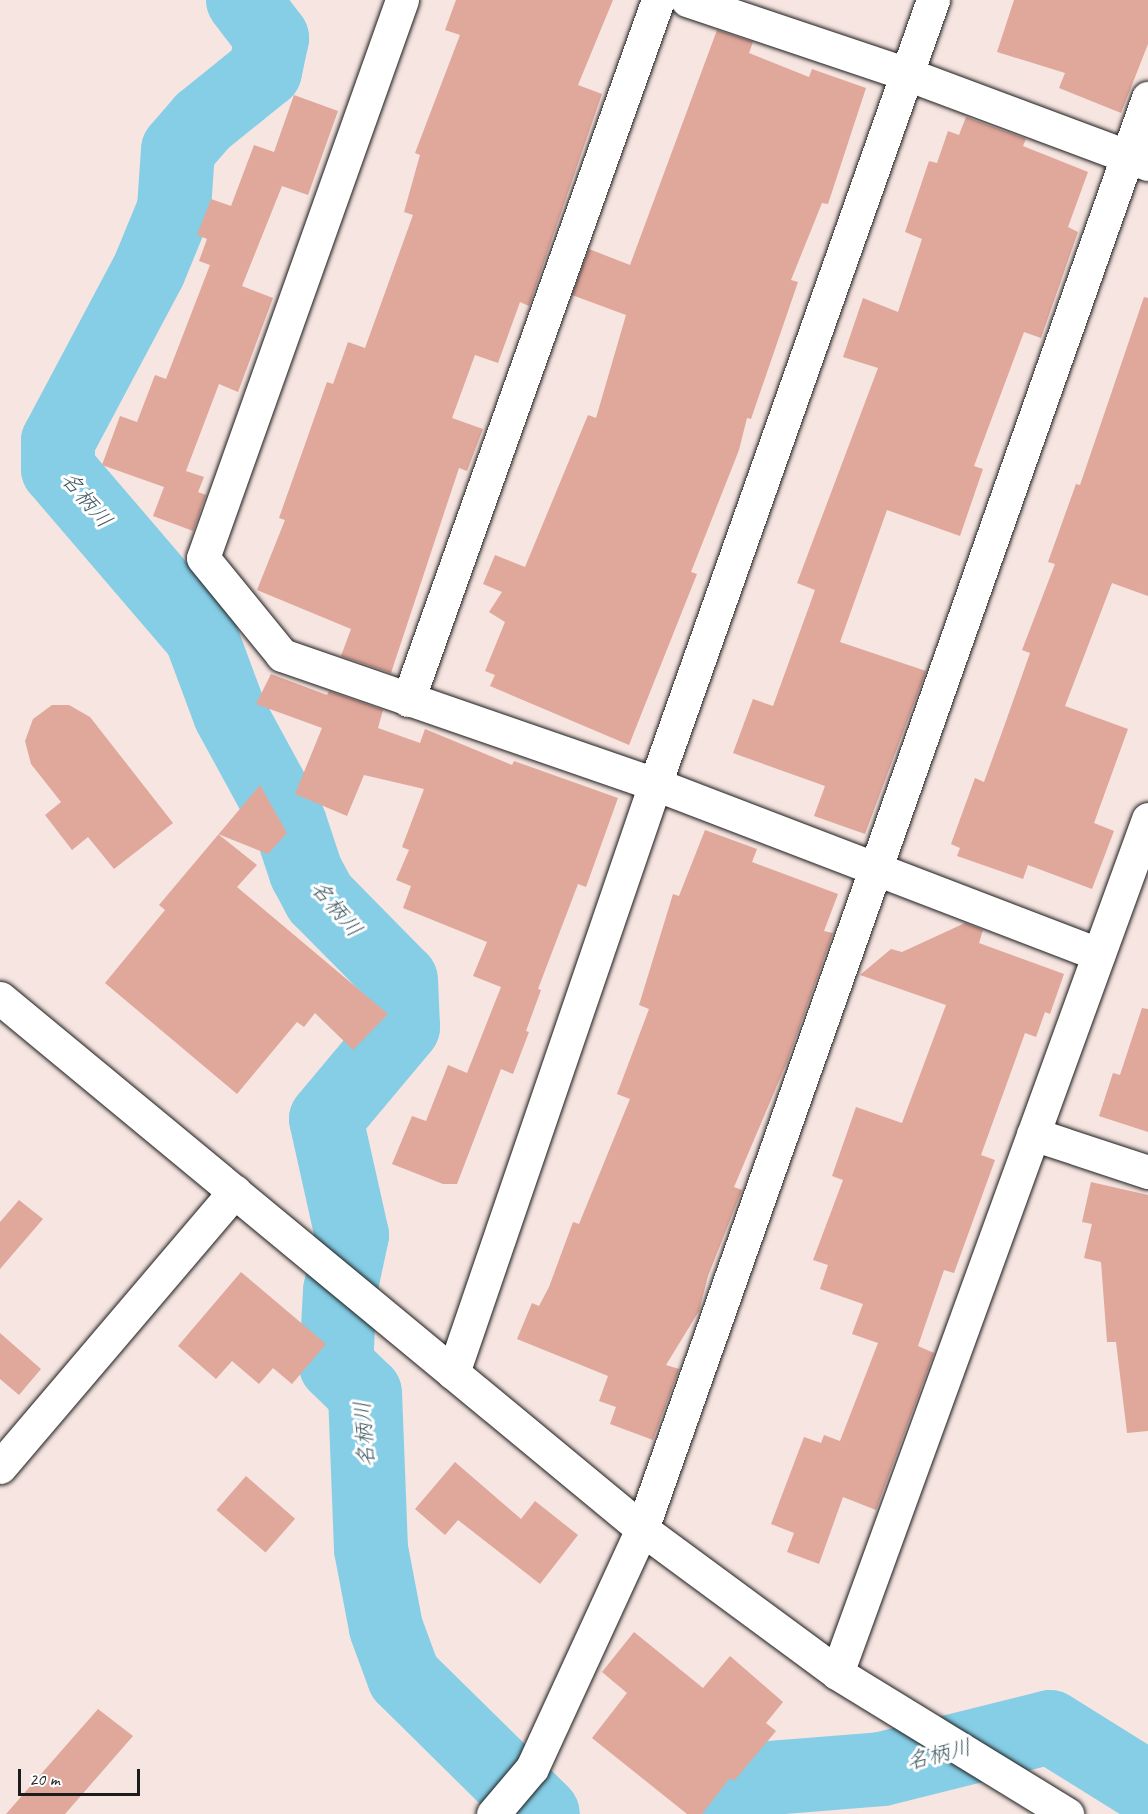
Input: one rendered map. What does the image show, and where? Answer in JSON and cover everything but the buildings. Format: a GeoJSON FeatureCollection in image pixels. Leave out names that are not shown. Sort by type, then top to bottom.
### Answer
{"type":"FeatureCollection","features":[{"type":"Feature","properties":{"kind":"street"},"geometry":{"type":"LineString","coordinates":[[402,0],[203,558],[282,655],[655,784],[1099,954]]}},
{"type":"Feature","properties":{"kind":"street"},"geometry":{"type":"LineString","coordinates":[[408,700],[658,0]]}},
{"type":"Feature","properties":{"kind":"street"},"geometry":{"type":"LineString","coordinates":[[687,0],[907,74],[1137,161]]}},
{"type":"Feature","properties":{"kind":"street"},"geometry":{"type":"LineString","coordinates":[[453,1373],[655,784],[933,0]]}},
{"type":"Feature","properties":{"kind":"street"},"geometry":{"type":"LineString","coordinates":[[508,1796],[642,1529],[874,869],[1137,161],[1148,98]]}},
{"type":"Feature","properties":{"kind":"street"},"geometry":{"type":"LineString","coordinates":[[837,1672],[1148,819]]}},
{"type":"Feature","properties":{"kind":"street"},"geometry":{"type":"LineString","coordinates":[[0,998],[235,1191],[378,1313],[642,1529],[837,1672],[985,1766],[1067,1814]]}},
{"type":"Feature","properties":{"kind":"street"},"geometry":{"type":"LineString","coordinates":[[1033,1134],[1148,1172]]}},
{"type":"Feature","properties":{"kind":"street"},"geometry":{"type":"LineString","coordinates":[[0,1467],[235,1191]]}},
{"type":"Feature","properties":{"kind":"waterway","name":"名柄川"},"geometry":{"type":"LineString","coordinates":[[243,0],[272,38],[265,71],[203,121],[178,150],[174,209],[149,270],[58,441],[58,469],[201,636],[230,714],[290,824],[306,872],[320,898],[401,980],[403,1027],[326,1119],[352,1235],[340,1291],[336,1365],[365,1393],[371,1549],[386,1628],[404,1677],[543,1814]]}},
{"type":"Feature","properties":{"kind":"waterway","name":"名柄川"},"geometry":{"type":"LineString","coordinates":[[724,1814],[771,1778],[882,1769],[1050,1727],[1148,1788]]}}]}
